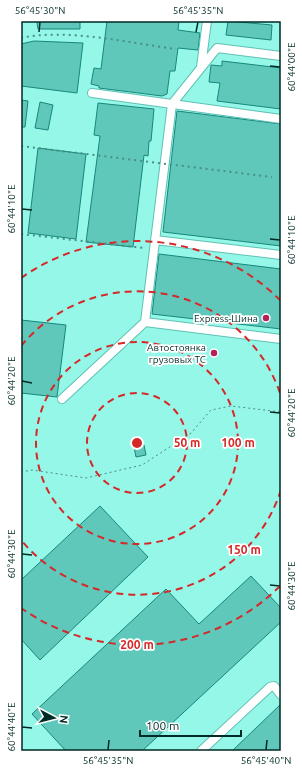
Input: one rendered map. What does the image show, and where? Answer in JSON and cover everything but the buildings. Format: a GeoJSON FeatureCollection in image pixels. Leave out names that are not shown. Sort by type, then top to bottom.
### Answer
{"type":"FeatureCollection","features":[{"type":"Feature","properties":{"kind":"lane"},"geometry":{"type":"LineString","coordinates":[[201,68],[207,21]]}},
{"type":"Feature","properties":{"kind":"lane"},"geometry":{"type":"LineString","coordinates":[[62,399],[145,322],[172,104],[217,48],[281,56]]}},
{"type":"Feature","properties":{"kind":"lane"},"geometry":{"type":"LineString","coordinates":[[92,93],[281,119]]}},
{"type":"Feature","properties":{"kind":"lane"},"geometry":{"type":"LineString","coordinates":[[155,240],[281,255]]}},
{"type":"Feature","properties":{"kind":"lane"},"geometry":{"type":"LineString","coordinates":[[145,322],[281,339]]}},
{"type":"Feature","properties":{"kind":"lane"},"geometry":{"type":"LineString","coordinates":[[201,751],[270,687],[274,686],[281,695]]}},
{"type":"Feature","properties":{"kind":"path"},"geometry":{"type":"LineString","coordinates":[[21,472],[32,470],[86,478],[135,467],[142,465],[191,433],[211,410],[231,406],[281,412]]}},
{"type":"Feature","properties":{"kind":"railway"},"geometry":{"type":"LineString","coordinates":[[21,38],[39,35],[78,36],[118,40],[176,49]]}},
{"type":"Feature","properties":{"kind":"railway"},"geometry":{"type":"LineString","coordinates":[[21,146],[272,177]]}},
{"type":"Feature","properties":{"kind":"railway"},"geometry":{"type":"LineString","coordinates":[[21,234],[144,248]]}},
{"type":"Feature","properties":{"kind":"place","name":"Express-Шина"},"geometry":{"type":"Point","coordinates":[266,318]}},
{"type":"Feature","properties":{"kind":"place","name":"Автостоянка грузовых ТС"},"geometry":{"type":"Point","coordinates":[214,353]}}]}
